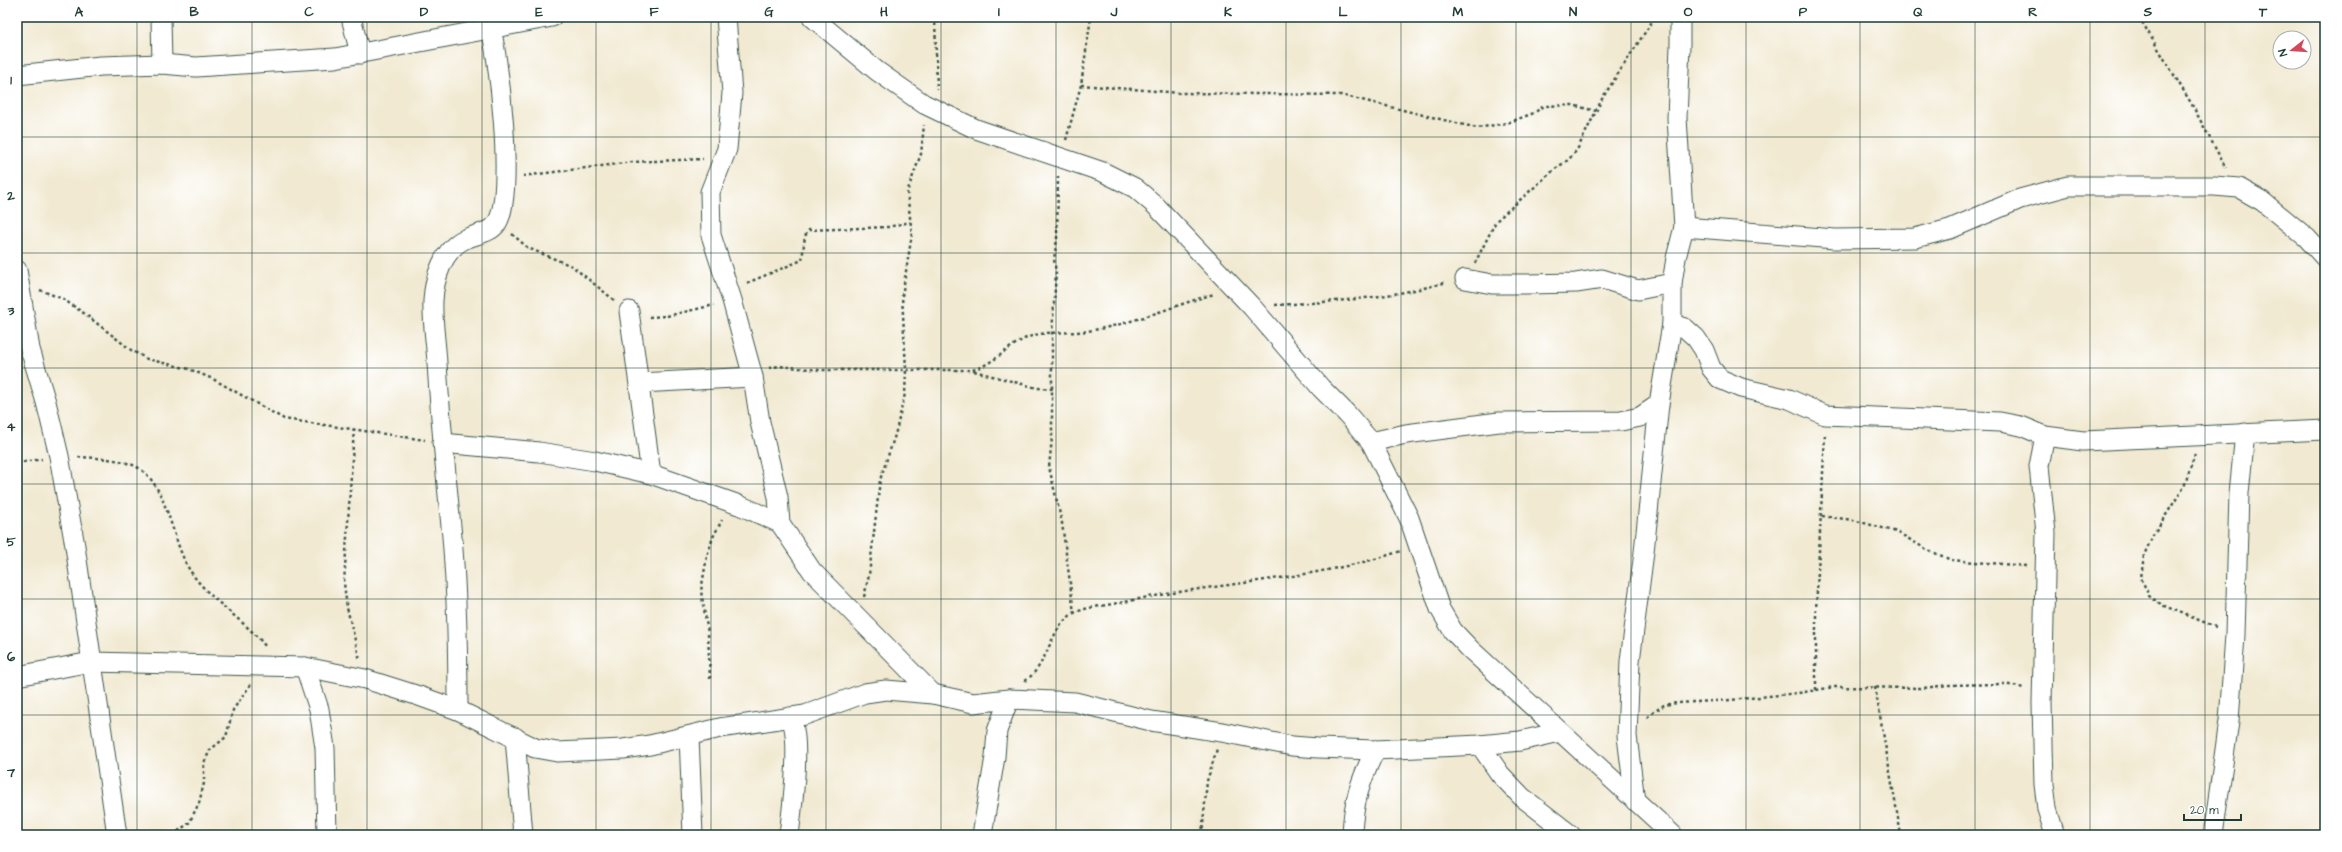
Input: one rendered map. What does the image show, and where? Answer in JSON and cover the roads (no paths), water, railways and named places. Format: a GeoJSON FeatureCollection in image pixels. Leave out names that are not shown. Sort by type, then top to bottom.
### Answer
{"type":"FeatureCollection","features":[{"type":"Feature","properties":{"kind":"street"},"geometry":{"type":"LineString","coordinates":[[161,17],[162,64]]}},
{"type":"Feature","properties":{"kind":"street"},"geometry":{"type":"LineString","coordinates":[[351,17],[360,54]]}},
{"type":"Feature","properties":{"kind":"street"},"geometry":{"type":"LineString","coordinates":[[17,75],[72,68],[162,64],[196,67],[242,66],[335,58],[360,54],[490,22],[552,17]]}},
{"type":"Feature","properties":{"kind":"street"},"geometry":{"type":"LineString","coordinates":[[726,17],[732,93],[727,149],[710,192],[708,210],[710,235],[731,296],[753,377],[760,422],[778,497],[780,523],[812,571],[933,694]]}},
{"type":"Feature","properties":{"kind":"street"},"geometry":{"type":"LineString","coordinates":[[812,17],[877,71],[932,108],[976,129],[1103,172],[1136,188],[1174,225],[1252,307],[1321,388],[1347,414],[1371,442],[1409,518],[1440,609],[1453,631],[1634,801],[1673,835]]}},
{"type":"Feature","properties":{"kind":"street"},"geometry":{"type":"LineString","coordinates":[[1634,801],[1626,736],[1630,661],[1644,552],[1659,404],[1672,324],[1672,283],[1676,258],[1684,227],[1677,118],[1680,17]]}},
{"type":"Feature","properties":{"kind":"street"},"geometry":{"type":"LineString","coordinates":[[458,710],[456,578],[442,443],[433,300],[440,270],[450,251],[459,243],[496,225],[503,211],[506,149],[490,22]]}},
{"type":"Feature","properties":{"kind":"street"},"geometry":{"type":"LineString","coordinates":[[1684,227],[1835,239],[1915,238],[1950,229],[2020,199],[2068,186],[2178,185],[2239,188],[2262,201],[2307,238],[2325,258]]}},
{"type":"Feature","properties":{"kind":"street"},"geometry":{"type":"LineString","coordinates":[[18,274],[30,349],[46,402],[59,456],[82,593],[117,835]]}},
{"type":"Feature","properties":{"kind":"street"},"geometry":{"type":"LineString","coordinates":[[1465,279],[1492,284],[1526,284],[1576,283],[1602,278],[1638,290],[1672,283]]}},
{"type":"Feature","properties":{"kind":"street"},"geometry":{"type":"LineString","coordinates":[[630,311],[651,474]]}},
{"type":"Feature","properties":{"kind":"street"},"geometry":{"type":"LineString","coordinates":[[1672,324],[1685,328],[1696,338],[1704,350],[1711,368],[1720,379],[1741,388],[1789,399],[1826,415],[2000,422],[2021,426],[2044,436],[2083,441],[2325,430]]}},
{"type":"Feature","properties":{"kind":"street"},"geometry":{"type":"LineString","coordinates":[[640,383],[753,377]]}},
{"type":"Feature","properties":{"kind":"street"},"geometry":{"type":"LineString","coordinates":[[1371,442],[1406,434],[1499,422],[1621,420],[1640,417],[1659,404]]}},
{"type":"Feature","properties":{"kind":"street"},"geometry":{"type":"LineString","coordinates":[[2213,835],[2229,721],[2235,635],[2239,493],[2245,433]]}},
{"type":"Feature","properties":{"kind":"street"},"geometry":{"type":"LineString","coordinates":[[2044,436],[2039,466],[2046,533],[2042,703],[2044,784],[2047,809],[2055,835]]}},
{"type":"Feature","properties":{"kind":"street"},"geometry":{"type":"LineString","coordinates":[[442,443],[539,452],[595,461],[651,474],[739,505],[780,523]]}},
{"type":"Feature","properties":{"kind":"street"},"geometry":{"type":"LineString","coordinates":[[17,676],[91,662],[305,667],[365,680],[458,710],[536,748],[557,752],[623,749],[689,736],[720,728],[805,715],[865,692],[886,690],[933,694],[973,703],[1009,699],[1075,702],[1151,721],[1222,732],[1292,746],[1375,750],[1480,745],[1520,741],[1560,732]]}},
{"type":"Feature","properties":{"kind":"street"},"geometry":{"type":"LineString","coordinates":[[305,667],[319,709],[325,748],[327,835]]}},
{"type":"Feature","properties":{"kind":"street"},"geometry":{"type":"LineString","coordinates":[[982,835],[995,757],[997,731],[1009,699]]}},
{"type":"Feature","properties":{"kind":"street"},"geometry":{"type":"LineString","coordinates":[[790,717],[795,724],[796,742],[790,835]]}},
{"type":"Feature","properties":{"kind":"street"},"geometry":{"type":"LineString","coordinates":[[689,736],[693,835]]}},
{"type":"Feature","properties":{"kind":"street"},"geometry":{"type":"LineString","coordinates":[[515,737],[523,835]]}},
{"type":"Feature","properties":{"kind":"street"},"geometry":{"type":"LineString","coordinates":[[1480,745],[1500,774],[1522,798],[1571,835]]}},
{"type":"Feature","properties":{"kind":"street"},"geometry":{"type":"LineString","coordinates":[[1352,835],[1353,810],[1360,782],[1375,750]]}}]}
